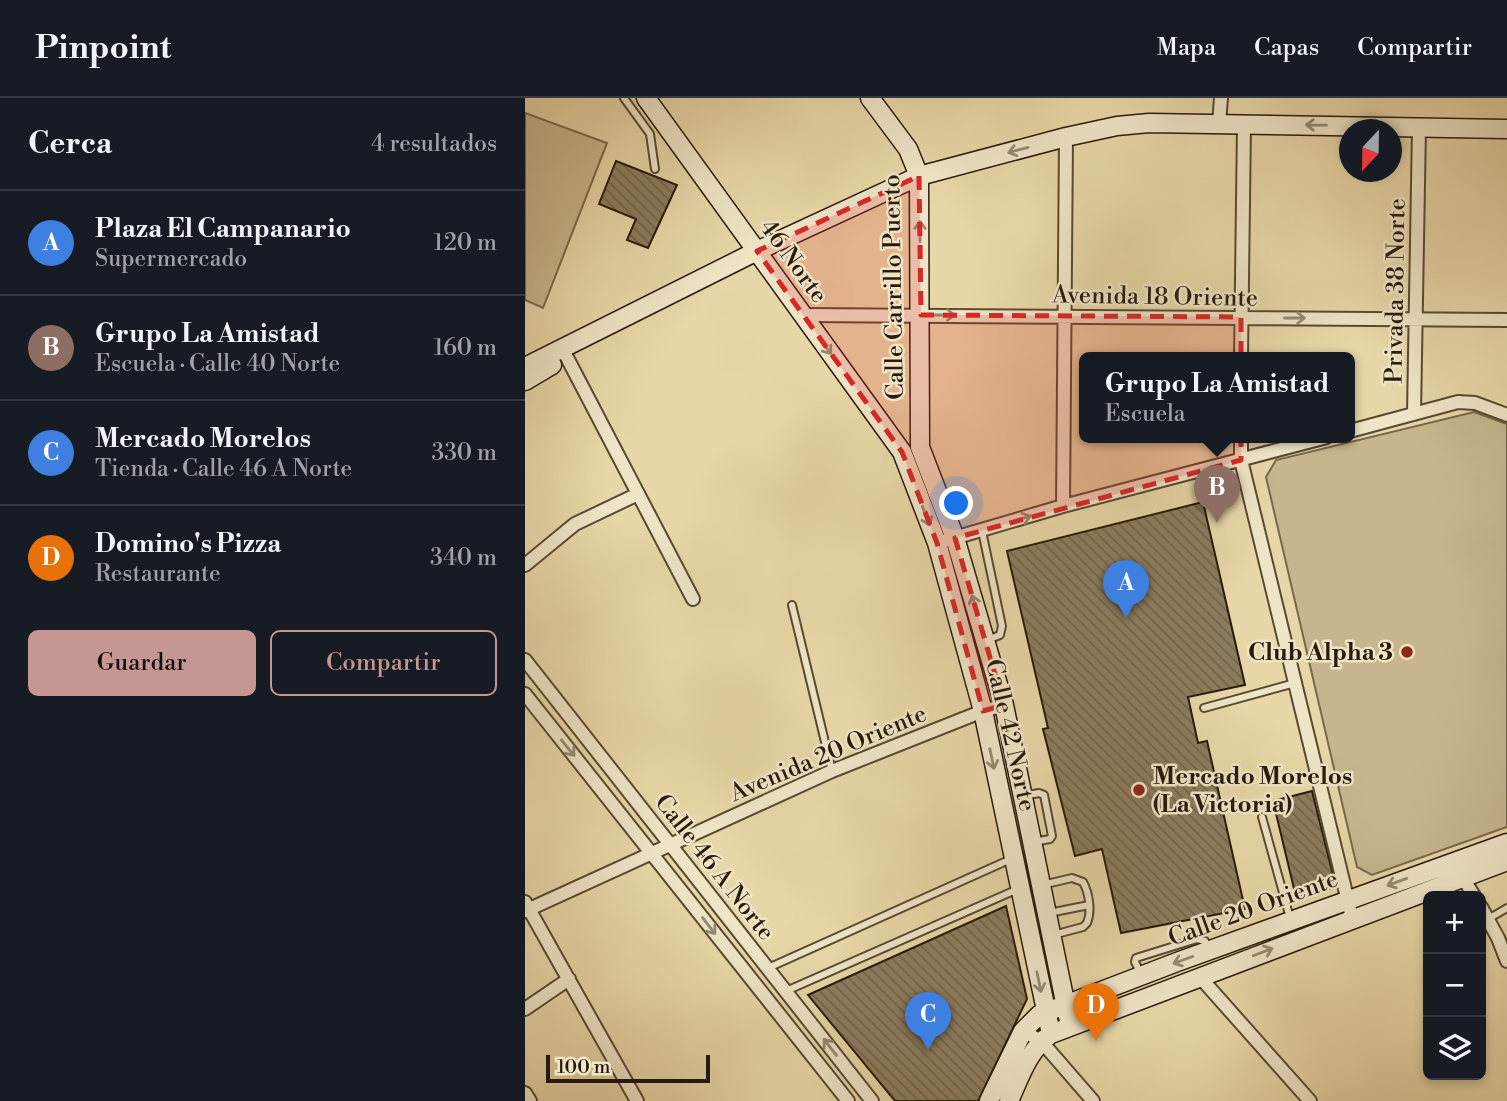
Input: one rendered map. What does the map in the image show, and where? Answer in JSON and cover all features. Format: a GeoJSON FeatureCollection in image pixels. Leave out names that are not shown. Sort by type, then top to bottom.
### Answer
{"type":"FeatureCollection","features":[{"type":"Feature","properties":{"kind":"main road","name":"46 Norte"},"geometry":{"type":"LineString","coordinates":[[646,98],[902,452]]}},
{"type":"Feature","properties":{"kind":"main road","name":"Calle Carrillo Puerto"},"geometry":{"type":"LineString","coordinates":[[870,98],[908,149],[919,176],[920,447]]}},
{"type":"Feature","properties":{"kind":"main road"},"geometry":{"type":"LineString","coordinates":[[525,366],[564,353],[919,176],[1066,137],[1132,124],[1219,123],[1507,129]]}},
{"type":"Feature","properties":{"kind":"main road"},"geometry":{"type":"LineString","coordinates":[[525,381],[564,353]]}},
{"type":"Feature","properties":{"kind":"main road"},"geometry":{"type":"LineString","coordinates":[[902,452],[920,447]]}},
{"type":"Feature","properties":{"kind":"main road","name":"Calle 42 Norte"},"geometry":{"type":"LineString","coordinates":[[920,447],[955,538],[1004,705],[1070,1026]]}},
{"type":"Feature","properties":{"kind":"main road","name":"Calle 42 Norte"},"geometry":{"type":"LineString","coordinates":[[902,452],[937,543],[983,711],[1045,1013],[1046,1037]]}},
{"type":"Feature","properties":{"kind":"main road","name":"Calle 20 Oriente"},"geometry":{"type":"LineString","coordinates":[[1046,1037],[1352,918],[1507,843]]}},
{"type":"Feature","properties":{"kind":"main road","name":"Calle 20 Oriente"},"geometry":{"type":"LineString","coordinates":[[1023,1031],[1033,1020],[1045,1013],[1347,900],[1458,869],[1507,861]]}},
{"type":"Feature","properties":{"kind":"main road"},"geometry":{"type":"LineString","coordinates":[[989,1101],[1023,1031]]}},
{"type":"Feature","properties":{"kind":"main road"},"geometry":{"type":"LineString","coordinates":[[1009,1101],[1030,1055],[1046,1037]]}},
{"type":"Feature","properties":{"kind":"street"},"geometry":{"type":"LineString","coordinates":[[1219,123],[1221,98]]}},
{"type":"Feature","properties":{"kind":"street"},"geometry":{"type":"LineString","coordinates":[[1241,352],[1244,124]]}},
{"type":"Feature","properties":{"kind":"street","name":"Privada 38 Norte"},"geometry":{"type":"LineString","coordinates":[[1414,414],[1419,127]]}},
{"type":"Feature","properties":{"kind":"street"},"geometry":{"type":"LineString","coordinates":[[1063,506],[1066,137]]}},
{"type":"Feature","properties":{"kind":"street","name":"Avenida 18 Oriente"},"geometry":{"type":"LineString","coordinates":[[803,315],[1507,320]]}},
{"type":"Feature","properties":{"kind":"street"},"geometry":{"type":"LineString","coordinates":[[564,353],[693,599]]}},
{"type":"Feature","properties":{"kind":"street"},"geometry":{"type":"LineString","coordinates":[[1355,430],[1467,401],[1507,415]]}},
{"type":"Feature","properties":{"kind":"street"},"geometry":{"type":"LineString","coordinates":[[1241,443],[1241,460],[1352,918]]}},
{"type":"Feature","properties":{"kind":"street"},"geometry":{"type":"LineString","coordinates":[[937,543],[1063,506],[1305,443]]}},
{"type":"Feature","properties":{"kind":"street"},"geometry":{"type":"LineString","coordinates":[[525,565],[575,524],[638,494]]}},
{"type":"Feature","properties":{"kind":"street","name":"Calle 46 A Norte"},"geometry":{"type":"LineString","coordinates":[[525,660],[872,1101]]}},
{"type":"Feature","properties":{"kind":"street","name":"Calle 46 A Norte"},"geometry":{"type":"LineString","coordinates":[[525,694],[848,1101]]}},
{"type":"Feature","properties":{"kind":"street","name":"Avenida 20 Oriente"},"geometry":{"type":"LineString","coordinates":[[526,907],[832,771],[1004,705]]}},
{"type":"Feature","properties":{"kind":"street"},"geometry":{"type":"LineString","coordinates":[[1458,869],[1471,891]]}},
{"type":"Feature","properties":{"kind":"street"},"geometry":{"type":"LineString","coordinates":[[526,907],[637,1101]]}},
{"type":"Feature","properties":{"kind":"street"},"geometry":{"type":"LineString","coordinates":[[1486,916],[1502,935],[1507,961]]}},
{"type":"Feature","properties":{"kind":"street"},"geometry":{"type":"LineString","coordinates":[[734,957],[750,946]]}},
{"type":"Feature","properties":{"kind":"street"},"geometry":{"type":"LineString","coordinates":[[1199,976],[1310,1101]]}},
{"type":"Feature","properties":{"kind":"street"},"geometry":{"type":"LineString","coordinates":[[525,1009],[569,979]]}},
{"type":"Feature","properties":{"kind":"street"},"geometry":{"type":"LineString","coordinates":[[1023,1031],[1046,1037],[1093,1101]]}},
{"type":"Feature","properties":{"kind":"street"},"geometry":{"type":"LineString","coordinates":[[837,1087],[853,1076]]}},
{"type":"Feature","properties":{"kind":"street"},"geometry":{"type":"LineString","coordinates":[[525,1093],[530,1101]]}},
{"type":"Feature","properties":{"kind":"lane"},"geometry":{"type":"LineString","coordinates":[[624,98],[650,134],[655,169]]}},
{"type":"Feature","properties":{"kind":"lane"},"geometry":{"type":"LineString","coordinates":[[982,531],[1002,626],[1000,635],[986,640]]}},
{"type":"Feature","properties":{"kind":"lane"},"geometry":{"type":"LineString","coordinates":[[792,606],[832,771]]}},
{"type":"Feature","properties":{"kind":"lane"},"geometry":{"type":"LineString","coordinates":[[1204,709],[1295,683]]}},
{"type":"Feature","properties":{"kind":"lane"},"geometry":{"type":"LineString","coordinates":[[1262,817],[1291,920]]}},
{"type":"Feature","properties":{"kind":"lane"},"geometry":{"type":"LineString","coordinates":[[768,968],[1013,859]]}},
{"type":"Feature","properties":{"kind":"lane"},"geometry":{"type":"LineString","coordinates":[[1040,886],[1078,879],[1086,887],[1089,917],[1083,927],[1050,936]]}},
{"type":"Feature","properties":{"kind":"lane"},"geometry":{"type":"LineString","coordinates":[[786,991],[1019,888]]}},
{"type":"Feature","properties":{"kind":"lane"},"geometry":{"type":"LineString","coordinates":[[1045,914],[1089,905]]}},
{"type":"Feature","properties":{"kind":"lane"},"geometry":{"type":"LineString","coordinates":[[1488,919],[1507,908]]}},
{"type":"Feature","properties":{"kind":"highlighted area"},"geometry":{"type":"Polygon","coordinates":[[[919,176],[921,315],[1241,317],[1241,460],[955,538],[1004,705],[983,711],[937,543],[902,452],[757,251],[919,176]]]}},
{"type":"Feature","properties":{"kind":"shaded area"},"geometry":{"type":"Polygon","coordinates":[[[525,113],[607,143],[543,308],[525,300],[525,113]]]}},
{"type":"Feature","properties":{"kind":"shaded area","name":"Club Alpha 3"},"geometry":{"type":"Polygon","coordinates":[[[1474,412],[1507,424],[1507,827],[1372,875],[1357,867],[1266,477],[1276,460],[1474,412]]]}},
{"type":"Feature","properties":{"kind":"building"},"geometry":{"type":"Polygon","coordinates":[[[616,161],[677,185],[648,248],[627,240],[636,219],[599,204],[616,161]]]}},
{"type":"Feature","properties":{"kind":"building"},"geometry":{"type":"Polygon","coordinates":[[[1203,502],[1245,685],[1188,697],[1198,743],[1207,741],[1245,909],[1121,933],[1102,849],[1075,856],[1043,729],[1048,728],[1007,551],[1203,502]]]}},
{"type":"Feature","properties":{"kind":"building"},"geometry":{"type":"Polygon","coordinates":[[[1312,791],[1336,887],[1296,897],[1273,801],[1312,791]]]}},
{"type":"Feature","properties":{"kind":"building"},"geometry":{"type":"Polygon","coordinates":[[[1006,906],[1027,999],[978,1101],[895,1101],[808,995],[1006,906]]]}},
{"type":"Feature","properties":{"kind":"place","name":"Grupo La Amistad"},"geometry":{"type":"Point","coordinates":[1217,523]}},
{"type":"Feature","properties":{"kind":"place","name":"Plaza El Campanario"},"geometry":{"type":"Point","coordinates":[1126,618]}},
{"type":"Feature","properties":{"kind":"place","name":"Club Alpha 3"},"geometry":{"type":"Point","coordinates":[1407,652]}},
{"type":"Feature","properties":{"kind":"place","name":"Mercado Morelos (La Victoria)"},"geometry":{"type":"Point","coordinates":[1139,790]}},
{"type":"Feature","properties":{"kind":"place","name":"Domino's Pizza"},"geometry":{"type":"Point","coordinates":[1096,1041]}},
{"type":"Feature","properties":{"kind":"place","name":"Mercado Morelos"},"geometry":{"type":"Point","coordinates":[928,1050]}}]}
